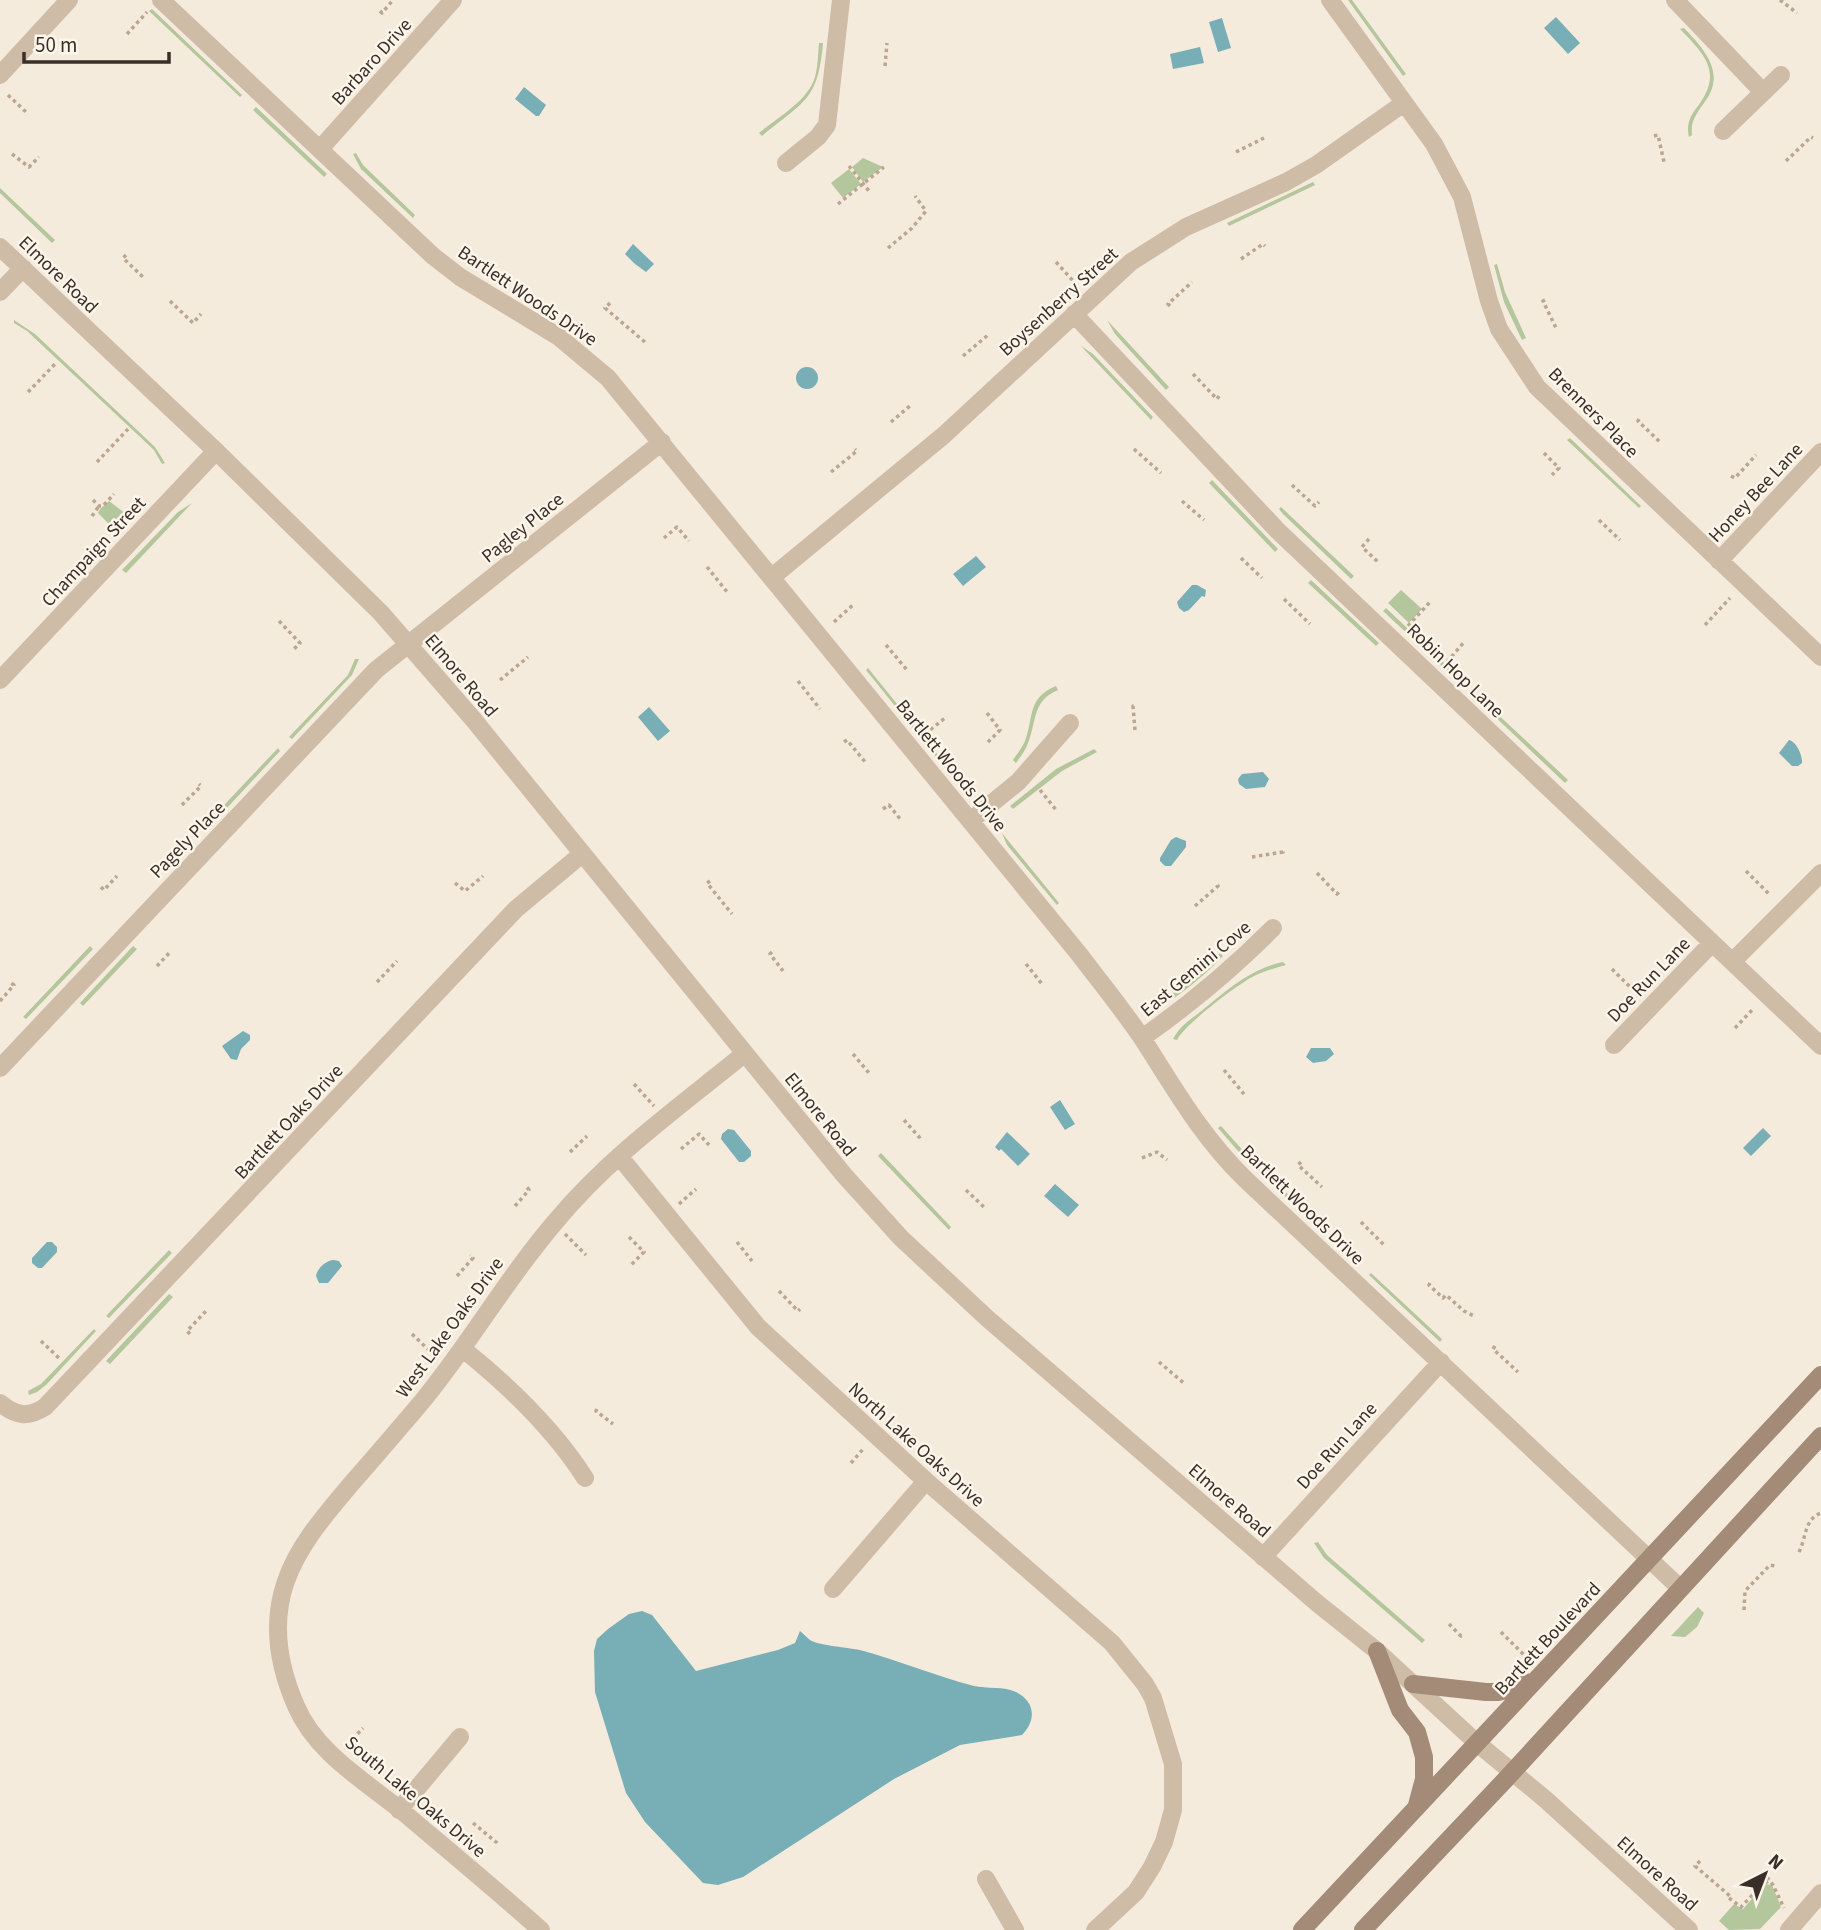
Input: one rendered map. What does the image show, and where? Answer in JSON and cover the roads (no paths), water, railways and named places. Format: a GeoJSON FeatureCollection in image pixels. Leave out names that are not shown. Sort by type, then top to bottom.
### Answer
{"type":"FeatureCollection","features":[{"type":"Feature","properties":{"kind":"main road","name":"Bartlett Boulevard"},"geometry":{"type":"LineString","coordinates":[[1302,1930],[1821,1374]]}},
{"type":"Feature","properties":{"kind":"main road"},"geometry":{"type":"LineString","coordinates":[[1363,1930],[1821,1436]]}},
{"type":"Feature","properties":{"kind":"main road"},"geometry":{"type":"LineString","coordinates":[[1377,1651],[1400,1710],[1417,1732],[1424,1757],[1424,1779],[1416,1809]]}},
{"type":"Feature","properties":{"kind":"main road"},"geometry":{"type":"LineString","coordinates":[[1413,1684],[1499,1692],[1535,1681]]}},
{"type":"Feature","properties":{"kind":"street"},"geometry":{"type":"LineString","coordinates":[[0,75],[69,0]]}},
{"type":"Feature","properties":{"kind":"street","name":"Barbaro Drive"},"geometry":{"type":"LineString","coordinates":[[320,149],[453,0]]}},
{"type":"Feature","properties":{"kind":"street"},"geometry":{"type":"LineString","coordinates":[[786,163],[818,137],[827,125],[841,0]]}},
{"type":"Feature","properties":{"kind":"street","name":"Brenners Place"},"geometry":{"type":"LineString","coordinates":[[1330,0],[1434,144],[1455,181],[1499,329],[1525,371],[1548,399],[1821,657]]}},
{"type":"Feature","properties":{"kind":"street"},"geometry":{"type":"LineString","coordinates":[[1675,0],[1763,92]]}},
{"type":"Feature","properties":{"kind":"street","name":"Bartlett Woods Drive"},"geometry":{"type":"LineString","coordinates":[[156,4],[320,149],[446,267],[559,337],[608,378],[1079,954],[1142,1038],[1189,1113],[1227,1161],[1680,1588]]}},
{"type":"Feature","properties":{"kind":"street"},"geometry":{"type":"LineString","coordinates":[[1723,131],[1780,75]]}},
{"type":"Feature","properties":{"kind":"street","name":"Boysenberry Street"},"geometry":{"type":"LineString","coordinates":[[772,577],[920,456],[1117,273],[1186,228],[1316,165],[1404,103]]}},
{"type":"Feature","properties":{"kind":"street","name":"Elmore Road"},"geometry":{"type":"LineString","coordinates":[[0,247],[330,561],[408,644],[473,719],[862,1196],[927,1263],[1264,1557],[1377,1651],[1689,1930]]}},
{"type":"Feature","properties":{"kind":"street"},"geometry":{"type":"LineString","coordinates":[[0,292],[23,268]]}},
{"type":"Feature","properties":{"kind":"street","name":"Robin Hop Lane"},"geometry":{"type":"LineString","coordinates":[[1074,314],[1278,531],[1821,1046]]}},
{"type":"Feature","properties":{"kind":"street","name":"Pagley Place"},"geometry":{"type":"LineString","coordinates":[[408,644],[662,442]]}},
{"type":"Feature","properties":{"kind":"street","name":"Champaign Street"},"geometry":{"type":"LineString","coordinates":[[0,680],[216,451]]}},
{"type":"Feature","properties":{"kind":"street","name":"Honey Bee Lane"},"geometry":{"type":"LineString","coordinates":[[1719,561],[1821,452]]}},
{"type":"Feature","properties":{"kind":"street","name":"Pagely Place"},"geometry":{"type":"LineString","coordinates":[[0,1068],[376,670],[408,644]]}},
{"type":"Feature","properties":{"kind":"street"},"geometry":{"type":"LineString","coordinates":[[970,821],[1018,782],[1070,723]]}},
{"type":"Feature","properties":{"kind":"street","name":"Bartlett Oaks Drive"},"geometry":{"type":"LineString","coordinates":[[0,1403],[12,1413],[25,1416],[45,1406],[516,909],[582,854]]}},
{"type":"Feature","properties":{"kind":"street"},"geometry":{"type":"LineString","coordinates":[[1732,961],[1821,873]]}},
{"type":"Feature","properties":{"kind":"street","name":"East Gemini Cove"},"geometry":{"type":"LineString","coordinates":[[1142,1038],[1171,1018],[1240,961],[1273,928]]}},
{"type":"Feature","properties":{"kind":"street","name":"Doe Run Lane"},"geometry":{"type":"LineString","coordinates":[[1614,1045],[1712,943]]}},
{"type":"Feature","properties":{"kind":"street","name":"West Lake Oaks Drive"},"geometry":{"type":"LineString","coordinates":[[285,1679],[279,1653],[279,1617],[285,1583],[299,1553],[321,1520],[420,1404],[554,1222],[619,1156],[744,1054]]}},
{"type":"Feature","properties":{"kind":"street","name":"North Lake Oaks Drive"},"geometry":{"type":"LineString","coordinates":[[619,1156],[758,1327],[926,1481],[1125,1656],[1146,1684],[1153,1698],[1173,1764],[1172,1810],[1164,1842],[1136,1892],[1095,1930]]}},
{"type":"Feature","properties":{"kind":"street"},"geometry":{"type":"LineString","coordinates":[[463,1349],[500,1380],[556,1437],[585,1478]]}},
{"type":"Feature","properties":{"kind":"street","name":"Doe Run Lane"},"geometry":{"type":"LineString","coordinates":[[1264,1557],[1441,1363]]}},
{"type":"Feature","properties":{"kind":"street"},"geometry":{"type":"LineString","coordinates":[[833,1589],[926,1481]]}},
{"type":"Feature","properties":{"kind":"street","name":"South Lake Oaks Drive"},"geometry":{"type":"LineString","coordinates":[[285,1679],[309,1731],[344,1766],[541,1930]]}},
{"type":"Feature","properties":{"kind":"street"},"geometry":{"type":"LineString","coordinates":[[399,1810],[460,1737]]}},
{"type":"Feature","properties":{"kind":"street"},"geometry":{"type":"LineString","coordinates":[[986,1879],[1015,1930]]}},
{"type":"Feature","properties":{"kind":"street"},"geometry":{"type":"LineString","coordinates":[[1788,1921],[1821,1893]]}},
{"type":"Feature","properties":{"kind":"water"},"geometry":{"type":"Polygon","coordinates":[[[1556,17],[1580,43],[1568,54],[1544,28],[1556,17]]]}},
{"type":"Feature","properties":{"kind":"water"},"geometry":{"type":"Polygon","coordinates":[[[1222,18],[1231,48],[1218,52],[1209,22],[1222,18]]]}},
{"type":"Feature","properties":{"kind":"water"},"geometry":{"type":"Polygon","coordinates":[[[1200,47],[1204,63],[1173,69],[1170,54],[1200,47]]]}},
{"type":"Feature","properties":{"kind":"water"},"geometry":{"type":"Polygon","coordinates":[[[524,87],[546,105],[539,116],[515,99],[524,87]]]}},
{"type":"Feature","properties":{"kind":"water"},"geometry":{"type":"Polygon","coordinates":[[[633,244],[654,264],[646,272],[625,254],[633,244]]]}},
{"type":"Feature","properties":{"kind":"water"},"geometry":{"type":"Polygon","coordinates":[[[807,367],[815,370],[818,378],[815,386],[807,389],[799,386],[796,378],[799,370],[807,367]]]}},
{"type":"Feature","properties":{"kind":"water"},"geometry":{"type":"Polygon","coordinates":[[[976,556],[986,567],[963,586],[953,574],[976,556]]]}},
{"type":"Feature","properties":{"kind":"water"},"geometry":{"type":"Polygon","coordinates":[[[1192,585],[1206,590],[1205,597],[1202,596],[1184,612],[1177,602],[1192,585]]]}},
{"type":"Feature","properties":{"kind":"water"},"geometry":{"type":"Polygon","coordinates":[[[649,707],[670,731],[658,741],[638,717],[649,707]]]}},
{"type":"Feature","properties":{"kind":"water"},"geometry":{"type":"Polygon","coordinates":[[[1789,740],[1800,753],[1802,763],[1798,766],[1792,766],[1779,753],[1789,740]]]}},
{"type":"Feature","properties":{"kind":"water"},"geometry":{"type":"Polygon","coordinates":[[[1263,772],[1269,779],[1265,787],[1246,789],[1239,784],[1238,779],[1242,774],[1263,772]]]}},
{"type":"Feature","properties":{"kind":"water"},"geometry":{"type":"Polygon","coordinates":[[[1176,837],[1186,841],[1186,847],[1171,866],[1165,866],[1160,858],[1171,840],[1176,837]]]}},
{"type":"Feature","properties":{"kind":"water"},"geometry":{"type":"Polygon","coordinates":[[[243,1031],[250,1035],[250,1040],[241,1049],[237,1060],[231,1059],[222,1046],[243,1031]]]}},
{"type":"Feature","properties":{"kind":"water"},"geometry":{"type":"Polygon","coordinates":[[[1311,1048],[1330,1048],[1334,1054],[1326,1061],[1313,1063],[1306,1057],[1311,1048]]]}},
{"type":"Feature","properties":{"kind":"water"},"geometry":{"type":"Polygon","coordinates":[[[1060,1100],[1075,1124],[1065,1130],[1050,1107],[1060,1100]]]}},
{"type":"Feature","properties":{"kind":"water"},"geometry":{"type":"Polygon","coordinates":[[[1763,1128],[1771,1136],[1751,1156],[1743,1148],[1763,1128]]]}},
{"type":"Feature","properties":{"kind":"water"},"geometry":{"type":"Polygon","coordinates":[[[728,1129],[734,1130],[751,1151],[751,1156],[744,1162],[739,1162],[721,1139],[728,1129]]]}},
{"type":"Feature","properties":{"kind":"water"},"geometry":{"type":"Polygon","coordinates":[[[1007,1132],[1030,1154],[1018,1166],[1001,1149],[999,1151],[995,1147],[1007,1132]]]}},
{"type":"Feature","properties":{"kind":"water"},"geometry":{"type":"Polygon","coordinates":[[[1055,1184],[1079,1205],[1068,1217],[1044,1196],[1055,1184]]]}},
{"type":"Feature","properties":{"kind":"water"},"geometry":{"type":"Polygon","coordinates":[[[47,1242],[52,1242],[57,1247],[57,1252],[42,1268],[38,1268],[32,1263],[32,1258],[47,1242]]]}},
{"type":"Feature","properties":{"kind":"water"},"geometry":{"type":"Polygon","coordinates":[[[339,1261],[342,1266],[328,1283],[319,1283],[316,1276],[318,1271],[325,1263],[339,1261]]]}},
{"type":"Feature","properties":{"kind":"water"},"geometry":{"type":"Polygon","coordinates":[[[642,1611],[652,1615],[696,1671],[778,1650],[795,1643],[800,1631],[816,1642],[860,1650],[974,1686],[1011,1690],[1027,1701],[1032,1718],[1022,1735],[960,1745],[894,1779],[743,1877],[718,1885],[703,1883],[645,1822],[626,1793],[595,1692],[594,1651],[597,1639],[629,1614],[642,1611]]]}}]}
